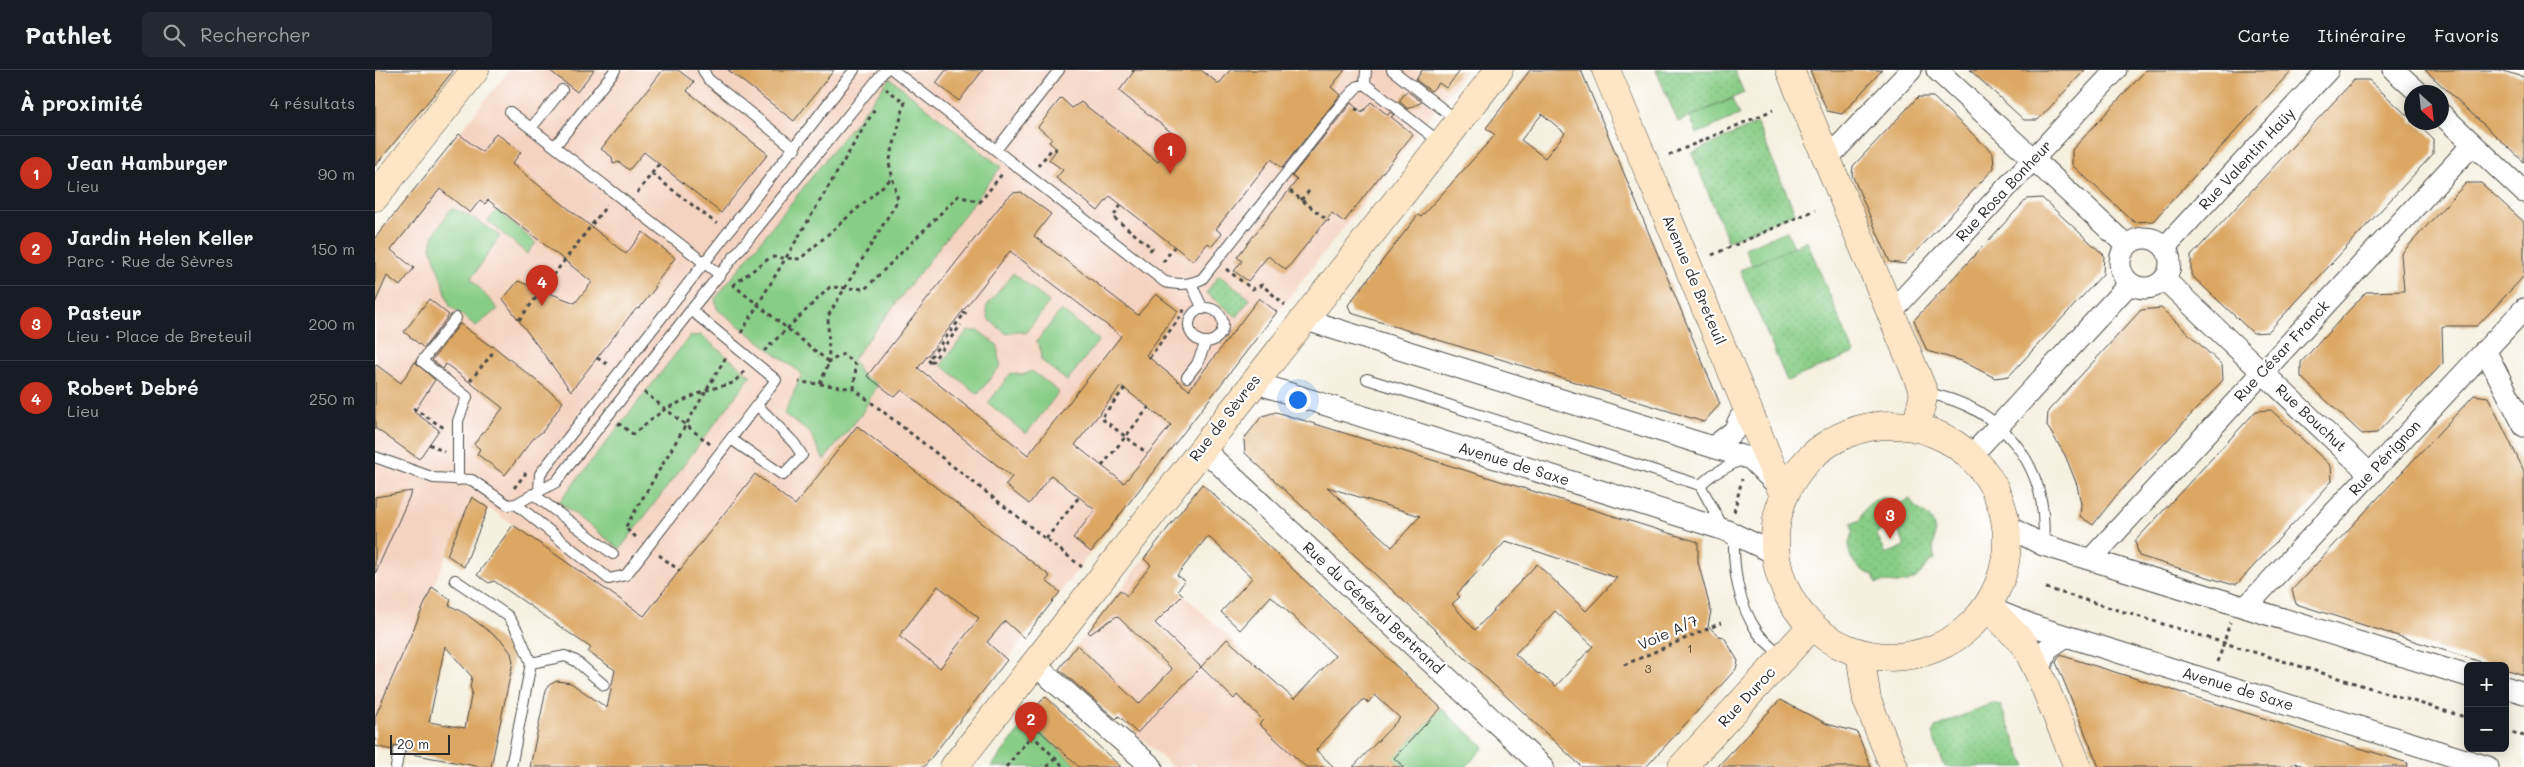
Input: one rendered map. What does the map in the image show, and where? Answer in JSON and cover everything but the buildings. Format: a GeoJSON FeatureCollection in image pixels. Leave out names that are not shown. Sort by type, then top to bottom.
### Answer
{"type":"FeatureCollection","features":[{"type":"Feature","properties":{"kind":"street"},"geometry":{"type":"LineString","coordinates":[[375,197],[475,70]]}},
{"type":"Feature","properties":{"kind":"street","name":"Rue de Sèvres"},"geometry":{"type":"LineString","coordinates":[[954,767],[1253,382],[1296,313],[1441,143],[1499,70]]}},
{"type":"Feature","properties":{"kind":"street","name":"Avenue de Breteuil"},"geometry":{"type":"LineString","coordinates":[[1606,70],[1782,491]]}},
{"type":"Feature","properties":{"kind":"street"},"geometry":{"type":"LineString","coordinates":[[1790,70],[1925,393],[1916,428]]}},
{"type":"Feature","properties":{"kind":"street"},"geometry":{"type":"LineString","coordinates":[[1827,159],[1911,70]]}},
{"type":"Feature","properties":{"kind":"street"},"geometry":{"type":"LineString","coordinates":[[1937,70],[2127,246]]}},
{"type":"Feature","properties":{"kind":"street","name":"Rue Rosa Bonheur"},"geometry":{"type":"LineString","coordinates":[[1891,312],[2116,70]]}},
{"type":"Feature","properties":{"kind":"street","name":"Rue Valentin Haüy"},"geometry":{"type":"LineString","coordinates":[[2165,247],[2328,70]]}},
{"type":"Feature","properties":{"kind":"street"},"geometry":{"type":"LineString","coordinates":[[2394,70],[2410,85]]}},
{"type":"Feature","properties":{"kind":"street"},"geometry":{"type":"LineString","coordinates":[[2449,122],[2524,192]]}},
{"type":"Feature","properties":{"kind":"street","name":"Rue César Franck"},"geometry":{"type":"LineString","coordinates":[[2091,559],[2473,144]]}},
{"type":"Feature","properties":{"kind":"street"},"geometry":{"type":"LineString","coordinates":[[2144,238],[2159,242],[2165,247],[2170,265],[2164,279],[2146,288],[2130,283],[2123,274],[2121,266],[2122,253],[2127,246],[2136,240],[2144,238]]}},
{"type":"Feature","properties":{"kind":"street","name":"Rue Bouchut"},"geometry":{"type":"LineString","coordinates":[[2164,279],[2370,474]]}},
{"type":"Feature","properties":{"kind":"street"},"geometry":{"type":"LineString","coordinates":[[1970,457],[2130,283]]}},
{"type":"Feature","properties":{"kind":"street","name":"Rue Pérignon"},"geometry":{"type":"LineString","coordinates":[[2239,611],[2524,309]]}},
{"type":"Feature","properties":{"kind":"street"},"geometry":{"type":"LineString","coordinates":[[1296,313],[1713,447],[1744,466],[1751,459],[1782,491]]}},
{"type":"Feature","properties":{"kind":"street"},"geometry":{"type":"LineString","coordinates":[[2485,350],[2524,426]]}},
{"type":"Feature","properties":{"kind":"street","name":"Avenue de Saxe"},"geometry":{"type":"LineString","coordinates":[[1253,382],[1731,525],[1774,553]]}},
{"type":"Feature","properties":{"kind":"street"},"geometry":{"type":"LineString","coordinates":[[1713,447],[1734,431],[1740,418],[1749,411]]}},
{"type":"Feature","properties":{"kind":"street"},"geometry":{"type":"LineString","coordinates":[[1900,426],[1916,428],[1946,439],[1970,457],[1995,488],[2007,526],[2008,551],[2005,570],[1989,608],[1965,631],[1946,644],[1926,652],[1904,657],[1882,657],[1860,653],[1824,637],[1793,603],[1781,580],[1774,553],[1773,526],[1782,491],[1801,468],[1824,447],[1838,439],[1876,427],[1900,426]]}},
{"type":"Feature","properties":{"kind":"street","name":"Rue du Général Bertrand"},"geometry":{"type":"LineString","coordinates":[[1202,448],[1543,767]]}},
{"type":"Feature","properties":{"kind":"street"},"geometry":{"type":"LineString","coordinates":[[2007,526],[2043,545],[2091,559],[2239,611],[2464,675]]}},
{"type":"Feature","properties":{"kind":"street"},"geometry":{"type":"LineString","coordinates":[[1989,608],[2025,645],[2039,673],[2078,767]]}},
{"type":"Feature","properties":{"kind":"street","name":"Avenue de Saxe"},"geometry":{"type":"LineString","coordinates":[[1989,608],[2066,636],[2488,767]]}},
{"type":"Feature","properties":{"kind":"street","name":"Rue Duroc"},"geometry":{"type":"LineString","coordinates":[[1682,767],[1812,626]]}},
{"type":"Feature","properties":{"kind":"street"},"geometry":{"type":"LineString","coordinates":[[2039,673],[2047,649],[2066,636]]}},
{"type":"Feature","properties":{"kind":"street"},"geometry":{"type":"LineString","coordinates":[[1860,653],[1867,700],[1894,767]]}},
{"type":"Feature","properties":{"kind":"street"},"geometry":{"type":"LineString","coordinates":[[1034,664],[1152,767]]}},
{"type":"Feature","properties":{"kind":"street"},"geometry":{"type":"LineString","coordinates":[[2509,688],[2524,693]]}},
{"type":"Feature","properties":{"kind":"lane"},"geometry":{"type":"LineString","coordinates":[[555,146],[615,70]]}},
{"type":"Feature","properties":{"kind":"lane"},"geometry":{"type":"LineString","coordinates":[[703,70],[708,78],[795,149]]}},
{"type":"Feature","properties":{"kind":"lane"},"geometry":{"type":"LineString","coordinates":[[536,493],[540,474],[704,262],[795,149],[854,70]]}},
{"type":"Feature","properties":{"kind":"lane"},"geometry":{"type":"LineString","coordinates":[[375,457],[434,478],[472,480],[508,505],[516,504],[556,482],[691,310],[885,70]]}},
{"type":"Feature","properties":{"kind":"lane"},"geometry":{"type":"LineString","coordinates":[[893,70],[1165,282],[1179,285],[1191,284],[1202,278],[1217,262],[1342,104],[1358,86],[1365,84]]}},
{"type":"Feature","properties":{"kind":"lane"},"geometry":{"type":"LineString","coordinates":[[1365,84],[1366,70]]}},
{"type":"Feature","properties":{"kind":"lane"},"geometry":{"type":"LineString","coordinates":[[1393,70],[1459,121]]}},
{"type":"Feature","properties":{"kind":"lane"},"geometry":{"type":"LineString","coordinates":[[996,150],[1055,71]]}},
{"type":"Feature","properties":{"kind":"lane"},"geometry":{"type":"LineString","coordinates":[[1365,84],[1441,143]]}},
{"type":"Feature","properties":{"kind":"lane"},"geometry":{"type":"LineString","coordinates":[[531,128],[561,90]]}},
{"type":"Feature","properties":{"kind":"lane"},"geometry":{"type":"LineString","coordinates":[[511,112],[720,275]]}},
{"type":"Feature","properties":{"kind":"lane"},"geometry":{"type":"LineString","coordinates":[[1191,284],[1203,309]]}},
{"type":"Feature","properties":{"kind":"lane"},"geometry":{"type":"LineString","coordinates":[[1203,309],[1215,311],[1223,321],[1221,334],[1211,341],[1205,342],[1195,338],[1190,329],[1192,317],[1203,309]]}},
{"type":"Feature","properties":{"kind":"lane"},"geometry":{"type":"LineString","coordinates":[[516,504],[609,579],[626,575],[776,380],[691,310]]}},
{"type":"Feature","properties":{"kind":"lane"},"geometry":{"type":"LineString","coordinates":[[456,318],[422,361],[467,396],[458,429],[458,480]]}},
{"type":"Feature","properties":{"kind":"lane"},"geometry":{"type":"LineString","coordinates":[[1187,376],[1197,364],[1205,342]]}},
{"type":"Feature","properties":{"kind":"lane"},"geometry":{"type":"LineString","coordinates":[[1367,379],[1700,485],[1731,525],[1734,566],[1746,611],[1759,633],[1783,658]]}},
{"type":"Feature","properties":{"kind":"lane"},"geometry":{"type":"LineString","coordinates":[[1925,393],[1948,398],[1972,407],[2000,426],[2021,449],[2038,484],[2045,515],[2043,545]]}},
{"type":"Feature","properties":{"kind":"lane"},"geometry":{"type":"LineString","coordinates":[[731,439],[783,475],[802,455],[794,443],[757,405]]}},
{"type":"Feature","properties":{"kind":"lane"},"geometry":{"type":"LineString","coordinates":[[1700,485],[1712,474],[1744,466]]}},
{"type":"Feature","properties":{"kind":"lane"},"geometry":{"type":"LineString","coordinates":[[536,493],[613,554]]}},
{"type":"Feature","properties":{"kind":"lane"},"geometry":{"type":"LineString","coordinates":[[455,580],[508,616],[518,632],[531,663],[511,767]]}},
{"type":"Feature","properties":{"kind":"lane"},"geometry":{"type":"LineString","coordinates":[[531,663],[565,656],[576,661],[603,685]]}},
{"type":"Feature","properties":{"kind":"lane"},"geometry":{"type":"LineString","coordinates":[[396,767],[399,751]]}},
{"type":"Feature","properties":{"kind":"path"},"geometry":{"type":"LineString","coordinates":[[820,384],[829,362],[828,316],[898,200],[889,163],[905,102],[875,82]]}},
{"type":"Feature","properties":{"kind":"path"},"geometry":{"type":"LineString","coordinates":[[882,98],[887,89]]}},
{"type":"Feature","properties":{"kind":"path"},"geometry":{"type":"LineString","coordinates":[[739,336],[877,106]]}},
{"type":"Feature","properties":{"kind":"path"},"geometry":{"type":"LineString","coordinates":[[1669,154],[1773,110]]}},
{"type":"Feature","properties":{"kind":"path"},"geometry":{"type":"LineString","coordinates":[[1030,177],[1051,150],[1057,149]]}},
{"type":"Feature","properties":{"kind":"path"},"geometry":{"type":"LineString","coordinates":[[762,353],[831,287],[865,289],[958,196],[980,202],[1011,162]]}},
{"type":"Feature","properties":{"kind":"path"},"geometry":{"type":"LineString","coordinates":[[635,196],[659,164]]}},
{"type":"Feature","properties":{"kind":"path"},"geometry":{"type":"LineString","coordinates":[[651,174],[728,232]]}},
{"type":"Feature","properties":{"kind":"path"},"geometry":{"type":"LineString","coordinates":[[733,285],[771,257],[801,259],[892,178]]}},
{"type":"Feature","properties":{"kind":"path"},"geometry":{"type":"LineString","coordinates":[[1279,182],[1329,221]]}},
{"type":"Feature","properties":{"kind":"path"},"geometry":{"type":"LineString","coordinates":[[1301,200],[1310,190]]}},
{"type":"Feature","properties":{"kind":"path"},"geometry":{"type":"LineString","coordinates":[[1121,205],[1113,217],[1152,248]]}},
{"type":"Feature","properties":{"kind":"path"},"geometry":{"type":"LineString","coordinates":[[1712,255],[1815,210]]}},
{"type":"Feature","properties":{"kind":"path"},"geometry":{"type":"LineString","coordinates":[[519,320],[598,217]]}},
{"type":"Feature","properties":{"kind":"path"},"geometry":{"type":"LineString","coordinates":[[1163,262],[1174,247]]}},
{"type":"Feature","properties":{"kind":"path"},"geometry":{"type":"LineString","coordinates":[[1217,262],[1252,289],[1262,286],[1296,313]]}},
{"type":"Feature","properties":{"kind":"path"},"geometry":{"type":"LineString","coordinates":[[720,275],[829,362]]}},
{"type":"Feature","properties":{"kind":"path"},"geometry":{"type":"LineString","coordinates":[[1149,358],[1182,315],[1191,284]]}},
{"type":"Feature","properties":{"kind":"path"},"geometry":{"type":"LineString","coordinates":[[961,325],[931,363],[928,360],[964,312],[969,316]]}},
{"type":"Feature","properties":{"kind":"path"},"geometry":{"type":"LineString","coordinates":[[469,382],[495,350]]}},
{"type":"Feature","properties":{"kind":"path"},"geometry":{"type":"LineString","coordinates":[[829,362],[843,354],[856,366],[854,388]]}},
{"type":"Feature","properties":{"kind":"path"},"geometry":{"type":"LineString","coordinates":[[680,570],[625,528],[727,356]]}},
{"type":"Feature","properties":{"kind":"path"},"geometry":{"type":"LineString","coordinates":[[603,373],[615,357]]}},
{"type":"Feature","properties":{"kind":"path"},"geometry":{"type":"LineString","coordinates":[[597,358],[619,373]]}},
{"type":"Feature","properties":{"kind":"path"},"geometry":{"type":"LineString","coordinates":[[608,416],[633,434],[665,409],[707,390],[733,383],[747,369]]}},
{"type":"Feature","properties":{"kind":"path"},"geometry":{"type":"LineString","coordinates":[[799,382],[854,388],[1085,569]]}},
{"type":"Feature","properties":{"kind":"path"},"geometry":{"type":"LineString","coordinates":[[633,384],[721,452]]}},
{"type":"Feature","properties":{"kind":"path"},"geometry":{"type":"LineString","coordinates":[[1125,388],[1101,418],[1147,453]]}},
{"type":"Feature","properties":{"kind":"path"},"geometry":{"type":"LineString","coordinates":[[1102,466],[1149,407]]}},
{"type":"Feature","properties":{"kind":"path"},"geometry":{"type":"LineString","coordinates":[[413,408],[441,427],[458,429]]}},
{"type":"Feature","properties":{"kind":"path"},"geometry":{"type":"LineString","coordinates":[[1731,525],[1744,466]]}},
{"type":"Feature","properties":{"kind":"path"},"geometry":{"type":"LineString","coordinates":[[511,491],[530,468]]}},
{"type":"Feature","properties":{"kind":"path"},"geometry":{"type":"LineString","coordinates":[[1046,539],[1079,497]]}},
{"type":"Feature","properties":{"kind":"path"},"geometry":{"type":"LineString","coordinates":[[2046,588],[2464,717]]}},
{"type":"Feature","properties":{"kind":"path"},"geometry":{"type":"LineString","coordinates":[[2217,664],[2224,642],[2239,611]]}},
{"type":"Feature","properties":{"kind":"path","name":"Voie A/7"},"geometry":{"type":"LineString","coordinates":[[1624,665],[1721,623]]}},
{"type":"Feature","properties":{"kind":"path"},"geometry":{"type":"LineString","coordinates":[[2509,731],[2524,736]]}},
{"type":"Feature","properties":{"kind":"path"},"geometry":{"type":"LineString","coordinates":[[1006,767],[1032,735],[1064,767]]}},
{"type":"Feature","properties":{"kind":"path"},"geometry":{"type":"LineString","coordinates":[[1047,767],[1055,758]]}},
{"type":"Feature","properties":{"kind":"shaded area"},"geometry":{"type":"Polygon","coordinates":[[[509,70],[1466,70],[924,767],[654,623],[473,497],[375,717],[375,239],[509,70]]]}},
{"type":"Feature","properties":{"kind":"shaded area"},"geometry":{"type":"Polygon","coordinates":[[[1144,559],[1314,715],[1306,767],[1198,767],[1192,762],[1188,767],[1172,767],[1119,717],[1116,719],[1059,669],[1144,559]]]}},
{"type":"Feature","properties":{"kind":"green space"},"geometry":{"type":"Polygon","coordinates":[[[1656,70],[1734,70],[1744,93],[1678,122],[1656,70]]]}},
{"type":"Feature","properties":{"kind":"green space"},"geometry":{"type":"Polygon","coordinates":[[[890,78],[1001,167],[853,359],[861,375],[878,384],[861,415],[824,460],[810,433],[784,414],[802,374],[717,309],[715,299],[890,78]]]}},
{"type":"Feature","properties":{"kind":"green space"},"geometry":{"type":"Polygon","coordinates":[[[1732,99],[1739,115],[1697,134],[1690,117],[1732,99]]]}},
{"type":"Feature","properties":{"kind":"green space"},"geometry":{"type":"Polygon","coordinates":[[[1757,123],[1795,213],[1728,241],[1692,153],[1757,123]]]}},
{"type":"Feature","properties":{"kind":"green space"},"geometry":{"type":"Polygon","coordinates":[[[452,208],[474,218],[500,236],[471,279],[498,309],[476,326],[450,306],[431,247],[434,234],[452,208]]]}},
{"type":"Feature","properties":{"kind":"green space"},"geometry":{"type":"Polygon","coordinates":[[[497,210],[536,243],[527,254],[488,221],[497,210]]]}},
{"type":"Feature","properties":{"kind":"green space"},"geometry":{"type":"Polygon","coordinates":[[[1787,231],[1794,247],[1752,265],[1745,248],[1787,231]]]}},
{"type":"Feature","properties":{"kind":"green space"},"geometry":{"type":"Polygon","coordinates":[[[1807,241],[1854,353],[1787,381],[1740,270],[1807,241]]]}},
{"type":"Feature","properties":{"kind":"green space"},"geometry":{"type":"Polygon","coordinates":[[[1013,273],[1049,302],[1026,333],[1015,331],[1007,334],[988,319],[986,307],[1013,273]]]}},
{"type":"Feature","properties":{"kind":"green space"},"geometry":{"type":"Polygon","coordinates":[[[1219,275],[1250,299],[1237,317],[1206,293],[1219,275]]]}},
{"type":"Feature","properties":{"kind":"green space"},"geometry":{"type":"Polygon","coordinates":[[[1061,310],[1099,340],[1067,381],[1041,360],[1040,347],[1037,341],[1061,310]]]}},
{"type":"Feature","properties":{"kind":"green space"},"geometry":{"type":"Polygon","coordinates":[[[967,331],[979,331],[998,346],[998,357],[1001,365],[978,394],[941,365],[967,331]]]}},
{"type":"Feature","properties":{"kind":"green space"},"geometry":{"type":"Polygon","coordinates":[[[701,335],[751,376],[620,549],[559,502],[689,337],[701,335]]]}},
{"type":"Feature","properties":{"kind":"green space"},"geometry":{"type":"Polygon","coordinates":[[[1032,371],[1059,392],[1026,434],[988,403],[1011,373],[1022,375],[1032,371]]]}},
{"type":"Feature","properties":{"kind":"green space"},"geometry":{"type":"Polygon","coordinates":[[[1891,498],[1901,503],[1910,499],[1914,506],[1932,521],[1934,526],[1933,550],[1935,559],[1916,578],[1907,582],[1876,584],[1873,575],[1857,566],[1849,552],[1853,530],[1851,524],[1860,520],[1868,506],[1878,499],[1891,498]],[[1894,526],[1880,531],[1877,535],[1886,554],[1903,547],[1904,544],[1897,528],[1894,526]]]}},
{"type":"Feature","properties":{"kind":"green space"},"geometry":{"type":"Polygon","coordinates":[[[1992,703],[2000,705],[2026,767],[1945,767],[1932,734],[1936,727],[1992,703]]]}},
{"type":"Feature","properties":{"kind":"green space"},"geometry":{"type":"Polygon","coordinates":[[[1441,708],[1484,747],[1466,767],[1403,767],[1394,758],[1441,708]]]}},
{"type":"Feature","properties":{"kind":"green space"},"geometry":{"type":"Polygon","coordinates":[[[1027,720],[1078,767],[991,767],[1027,720]]]}},
{"type":"Feature","properties":{"kind":"place","name":"Jean Hamburger"},"geometry":{"type":"Point","coordinates":[1170,174]}},
{"type":"Feature","properties":{"kind":"place","name":"Robert Debré"},"geometry":{"type":"Point","coordinates":[542,306]}},
{"type":"Feature","properties":{"kind":"place","name":"Pasteur"},"geometry":{"type":"Point","coordinates":[1890,539]}},
{"type":"Feature","properties":{"kind":"place","name":"Jardin Helen Keller"},"geometry":{"type":"Point","coordinates":[1031,743]}}]}
